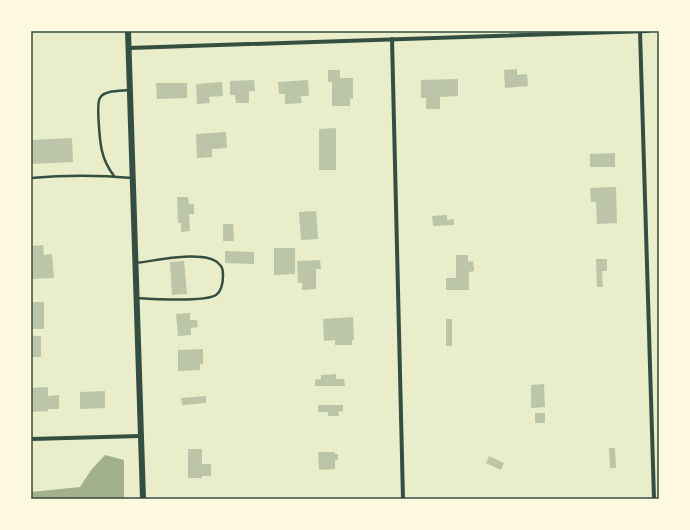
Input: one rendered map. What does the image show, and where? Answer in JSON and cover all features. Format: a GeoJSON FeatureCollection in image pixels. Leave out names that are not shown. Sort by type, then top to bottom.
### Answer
{"type":"FeatureCollection","features":[{"type":"Feature","properties":{"kind":"street"},"geometry":{"type":"LineString","coordinates":[[128,31],[142,499]]}},
{"type":"Feature","properties":{"kind":"street"},"geometry":{"type":"LineString","coordinates":[[640,31],[654,499]]}},
{"type":"Feature","properties":{"kind":"street"},"geometry":{"type":"LineString","coordinates":[[128,48],[648,31]]}},
{"type":"Feature","properties":{"kind":"street"},"geometry":{"type":"LineString","coordinates":[[392,40],[403,499]]}},
{"type":"Feature","properties":{"kind":"street"},"geometry":{"type":"LineString","coordinates":[[31,439],[140,436]]}},
{"type":"Feature","properties":{"kind":"lane"},"geometry":{"type":"LineString","coordinates":[[114,176],[108,167],[102,150],[98,114],[99,99],[108,93],[130,90]]}},
{"type":"Feature","properties":{"kind":"lane"},"geometry":{"type":"LineString","coordinates":[[31,178],[64,175],[133,178]]}},
{"type":"Feature","properties":{"kind":"lane"},"geometry":{"type":"LineString","coordinates":[[135,264],[198,256],[216,261],[220,264],[223,271],[223,282],[221,289],[217,294],[212,296],[181,300],[136,298]]}},
{"type":"Feature","properties":{"kind":"shaded area"},"geometry":{"type":"Polygon","coordinates":[[[105,455],[124,460],[124,499],[31,499],[31,492],[80,487],[91,470],[105,455]]]}},
{"type":"Feature","properties":{"kind":"building"},"geometry":{"type":"Polygon","coordinates":[[[517,69],[517,75],[527,74],[528,86],[505,88],[504,70],[517,69]]]}},
{"type":"Feature","properties":{"kind":"building"},"geometry":{"type":"Polygon","coordinates":[[[328,70],[340,70],[340,78],[353,78],[353,99],[350,98],[350,106],[332,106],[332,82],[328,82],[328,70]]]}},
{"type":"Feature","properties":{"kind":"building"},"geometry":{"type":"Polygon","coordinates":[[[458,79],[458,96],[440,97],[440,109],[426,109],[426,98],[421,98],[421,80],[458,79]]]}},
{"type":"Feature","properties":{"kind":"building"},"geometry":{"type":"Polygon","coordinates":[[[254,80],[255,91],[249,91],[249,103],[236,103],[235,95],[230,95],[230,81],[254,80]]]}},
{"type":"Feature","properties":{"kind":"building"},"geometry":{"type":"Polygon","coordinates":[[[308,80],[309,96],[301,96],[302,103],[285,104],[285,94],[279,94],[278,82],[308,80]]]}},
{"type":"Feature","properties":{"kind":"building"},"geometry":{"type":"Polygon","coordinates":[[[222,82],[223,96],[209,97],[210,103],[197,104],[196,84],[222,82]]]}},
{"type":"Feature","properties":{"kind":"building"},"geometry":{"type":"Polygon","coordinates":[[[156,83],[187,83],[187,98],[157,99],[156,83]]]}},
{"type":"Feature","properties":{"kind":"building"},"geometry":{"type":"Polygon","coordinates":[[[336,128],[336,170],[319,170],[319,129],[336,128]]]}},
{"type":"Feature","properties":{"kind":"building"},"geometry":{"type":"Polygon","coordinates":[[[226,132],[227,148],[212,149],[212,157],[197,158],[196,134],[226,132]]]}},
{"type":"Feature","properties":{"kind":"building"},"geometry":{"type":"Polygon","coordinates":[[[72,138],[73,162],[31,164],[31,140],[72,138]]]}},
{"type":"Feature","properties":{"kind":"building"},"geometry":{"type":"Polygon","coordinates":[[[615,153],[615,167],[590,167],[590,154],[615,153]]]}},
{"type":"Feature","properties":{"kind":"building"},"geometry":{"type":"Polygon","coordinates":[[[616,187],[617,223],[597,224],[596,202],[591,202],[590,188],[616,187]]]}},
{"type":"Feature","properties":{"kind":"building"},"geometry":{"type":"Polygon","coordinates":[[[177,197],[188,197],[189,204],[194,204],[194,214],[189,214],[190,231],[181,232],[181,223],[178,223],[177,197]]]}},
{"type":"Feature","properties":{"kind":"building"},"geometry":{"type":"Polygon","coordinates":[[[316,211],[318,239],[301,240],[299,212],[316,211]]]}},
{"type":"Feature","properties":{"kind":"building"},"geometry":{"type":"Polygon","coordinates":[[[447,215],[447,220],[454,219],[454,225],[433,226],[432,216],[447,215]]]}},
{"type":"Feature","properties":{"kind":"building"},"geometry":{"type":"Polygon","coordinates":[[[223,224],[233,224],[234,241],[223,241],[223,224]]]}},
{"type":"Feature","properties":{"kind":"building"},"geometry":{"type":"Polygon","coordinates":[[[43,245],[44,255],[52,254],[54,278],[31,279],[31,246],[43,245]]]}},
{"type":"Feature","properties":{"kind":"building"},"geometry":{"type":"Polygon","coordinates":[[[274,248],[295,248],[295,274],[274,275],[274,248]]]}},
{"type":"Feature","properties":{"kind":"building"},"geometry":{"type":"Polygon","coordinates":[[[225,251],[254,252],[254,264],[225,263],[225,251]]]}},
{"type":"Feature","properties":{"kind":"building"},"geometry":{"type":"Polygon","coordinates":[[[456,255],[468,255],[468,262],[473,261],[474,271],[469,272],[469,290],[446,290],[446,278],[456,278],[456,255]]]}},
{"type":"Feature","properties":{"kind":"building"},"geometry":{"type":"Polygon","coordinates":[[[596,259],[607,259],[607,271],[602,271],[603,287],[597,287],[596,259]]]}},
{"type":"Feature","properties":{"kind":"building"},"geometry":{"type":"Polygon","coordinates":[[[320,260],[321,269],[316,269],[316,289],[302,290],[302,283],[298,283],[297,261],[320,260]]]}},
{"type":"Feature","properties":{"kind":"building"},"geometry":{"type":"Polygon","coordinates":[[[184,261],[187,294],[172,295],[170,262],[184,261]]]}},
{"type":"Feature","properties":{"kind":"building"},"geometry":{"type":"Polygon","coordinates":[[[31,302],[44,302],[44,329],[31,329],[31,302]]]}},
{"type":"Feature","properties":{"kind":"building"},"geometry":{"type":"Polygon","coordinates":[[[190,313],[190,320],[197,320],[198,327],[191,328],[191,335],[178,336],[176,314],[190,313]]]}},
{"type":"Feature","properties":{"kind":"building"},"geometry":{"type":"Polygon","coordinates":[[[353,317],[354,340],[352,340],[352,345],[335,345],[335,340],[324,341],[323,319],[353,317]]]}},
{"type":"Feature","properties":{"kind":"building"},"geometry":{"type":"Polygon","coordinates":[[[446,319],[452,319],[452,346],[446,346],[446,319]]]}},
{"type":"Feature","properties":{"kind":"building"},"geometry":{"type":"Polygon","coordinates":[[[31,336],[41,336],[41,357],[31,357],[31,336]]]}},
{"type":"Feature","properties":{"kind":"building"},"geometry":{"type":"Polygon","coordinates":[[[203,349],[203,364],[200,364],[200,370],[178,371],[178,350],[203,349]]]}},
{"type":"Feature","properties":{"kind":"building"},"geometry":{"type":"Polygon","coordinates":[[[336,374],[336,379],[344,379],[345,386],[315,386],[315,380],[321,379],[321,375],[336,374]]]}},
{"type":"Feature","properties":{"kind":"building"},"geometry":{"type":"Polygon","coordinates":[[[544,384],[545,407],[531,408],[531,385],[544,384]]]}},
{"type":"Feature","properties":{"kind":"building"},"geometry":{"type":"Polygon","coordinates":[[[48,387],[48,396],[59,395],[59,409],[31,412],[31,388],[48,387]]]}},
{"type":"Feature","properties":{"kind":"building"},"geometry":{"type":"Polygon","coordinates":[[[105,391],[105,408],[80,409],[80,392],[105,391]]]}},
{"type":"Feature","properties":{"kind":"building"},"geometry":{"type":"Polygon","coordinates":[[[206,396],[206,403],[182,405],[181,398],[206,396]]]}},
{"type":"Feature","properties":{"kind":"building"},"geometry":{"type":"Polygon","coordinates":[[[318,405],[343,405],[343,411],[338,412],[339,416],[328,416],[328,412],[318,412],[318,405]]]}},
{"type":"Feature","properties":{"kind":"building"},"geometry":{"type":"Polygon","coordinates":[[[535,413],[545,413],[545,423],[535,423],[535,413]]]}},
{"type":"Feature","properties":{"kind":"building"},"geometry":{"type":"Polygon","coordinates":[[[609,448],[615,448],[616,468],[610,468],[609,448]]]}},
{"type":"Feature","properties":{"kind":"building"},"geometry":{"type":"Polygon","coordinates":[[[188,449],[202,449],[202,464],[211,464],[211,476],[202,476],[202,478],[188,478],[188,449]]]}},
{"type":"Feature","properties":{"kind":"building"},"geometry":{"type":"Polygon","coordinates":[[[318,452],[335,452],[335,454],[338,454],[338,460],[335,460],[335,469],[319,470],[318,452]]]}},
{"type":"Feature","properties":{"kind":"building"},"geometry":{"type":"Polygon","coordinates":[[[489,456],[504,463],[501,470],[486,463],[489,456]]]}}]}
